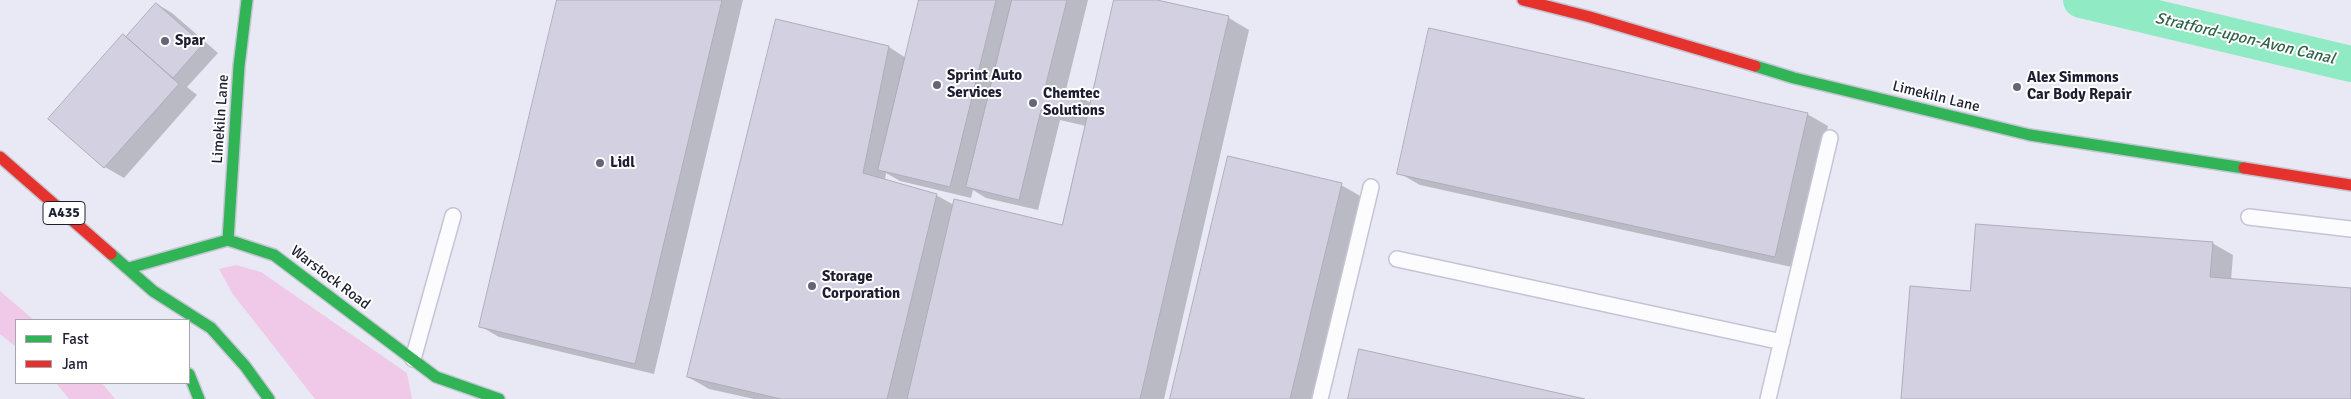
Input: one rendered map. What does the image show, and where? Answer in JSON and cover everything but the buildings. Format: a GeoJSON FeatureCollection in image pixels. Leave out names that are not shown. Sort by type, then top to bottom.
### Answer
{"type":"FeatureCollection","features":[{"type":"Feature","properties":{"kind":"main road","name":"Limekiln Lane"},"geometry":{"type":"LineString","coordinates":[[228,240],[239,66],[247,0]]}},
{"type":"Feature","properties":{"kind":"main road","name":"Limekiln Lane"},"geometry":{"type":"LineString","coordinates":[[1523,0],[1590,17],[1794,78],[2030,135],[2351,185]]}},
{"type":"Feature","properties":{"kind":"main road","name":"A435"},"geometry":{"type":"LineString","coordinates":[[0,157],[153,291],[211,328],[245,366],[269,399]]}},
{"type":"Feature","properties":{"kind":"main road"},"geometry":{"type":"LineString","coordinates":[[129,268],[180,252],[228,240]]}},
{"type":"Feature","properties":{"kind":"main road","name":"Warstock Road"},"geometry":{"type":"LineString","coordinates":[[228,240],[274,254],[436,377],[499,399]]}},
{"type":"Feature","properties":{"kind":"main road","name":"A435"},"geometry":{"type":"LineString","coordinates":[[153,291],[162,313]]}},
{"type":"Feature","properties":{"kind":"main road"},"geometry":{"type":"LineString","coordinates":[[190,376],[200,399]]}},
{"type":"Feature","properties":{"kind":"main road"},"geometry":{"type":"LineString","coordinates":[[432,391],[436,377]]}},
{"type":"Feature","properties":{"kind":"lane"},"geometry":{"type":"LineString","coordinates":[[1768,399],[1830,138]]}},
{"type":"Feature","properties":{"kind":"lane"},"geometry":{"type":"LineString","coordinates":[[1320,399],[1371,187]]}},
{"type":"Feature","properties":{"kind":"lane"},"geometry":{"type":"LineString","coordinates":[[413,359],[452,216]]}},
{"type":"Feature","properties":{"kind":"lane"},"geometry":{"type":"LineString","coordinates":[[2249,217],[2351,229]]}},
{"type":"Feature","properties":{"kind":"lane"},"geometry":{"type":"LineString","coordinates":[[1397,258],[1782,342]]}},
{"type":"Feature","properties":{"kind":"shaded area"},"geometry":{"type":"Polygon","coordinates":[[[236,265],[261,272],[407,373],[412,399],[315,399],[232,293],[219,269],[236,265]]]}},
{"type":"Feature","properties":{"kind":"shaded area"},"geometry":{"type":"Polygon","coordinates":[[[0,291],[33,319],[15,319],[15,346],[0,334],[0,291]]]}},
{"type":"Feature","properties":{"kind":"shaded area"},"geometry":{"type":"Polygon","coordinates":[[[57,384],[103,384],[115,399],[69,399],[57,384]]]}},
{"type":"Feature","properties":{"kind":"waterway","name":"Stratford-upon-Avon Canal"},"geometry":{"type":"LineString","coordinates":[[2081,0],[2351,64]]}},
{"type":"Feature","properties":{"kind":"traffic: fast"},"geometry":{"type":"LineString","coordinates":[[228,240],[239,66],[247,0]]}},
{"type":"Feature","properties":{"kind":"traffic: fast"},"geometry":{"type":"LineString","coordinates":[[1755,66],[1794,78],[2030,135],[2244,168]]}},
{"type":"Feature","properties":{"kind":"traffic: fast"},"geometry":{"type":"LineString","coordinates":[[129,268],[228,240],[274,255],[436,377],[499,399]]}},
{"type":"Feature","properties":{"kind":"traffic: fast"},"geometry":{"type":"LineString","coordinates":[[111,254],[153,291],[211,328],[245,366],[269,399]]}},
{"type":"Feature","properties":{"kind":"traffic: fast"},"geometry":{"type":"LineString","coordinates":[[190,376],[199,399]]}},
{"type":"Feature","properties":{"kind":"traffic: jam"},"geometry":{"type":"LineString","coordinates":[[1523,0],[1590,17],[1755,66]]}},
{"type":"Feature","properties":{"kind":"traffic: jam"},"geometry":{"type":"LineString","coordinates":[[0,157],[111,254]]}},
{"type":"Feature","properties":{"kind":"traffic: jam"},"geometry":{"type":"LineString","coordinates":[[2244,168],[2351,185]]}},
{"type":"Feature","properties":{"kind":"place","name":"Spar"},"geometry":{"type":"Point","coordinates":[165,41]}},
{"type":"Feature","properties":{"kind":"place","name":"Sprint Auto Services"},"geometry":{"type":"Point","coordinates":[937,85]}},
{"type":"Feature","properties":{"kind":"place","name":"Alex Simmons Car Body Repair"},"geometry":{"type":"Point","coordinates":[2017,87]}},
{"type":"Feature","properties":{"kind":"place","name":"Chemtec Solutions"},"geometry":{"type":"Point","coordinates":[1033,103]}},
{"type":"Feature","properties":{"kind":"place","name":"Lidl"},"geometry":{"type":"Point","coordinates":[600,163]}},
{"type":"Feature","properties":{"kind":"place","name":"Storage Corporation"},"geometry":{"type":"Point","coordinates":[812,286]}}]}
